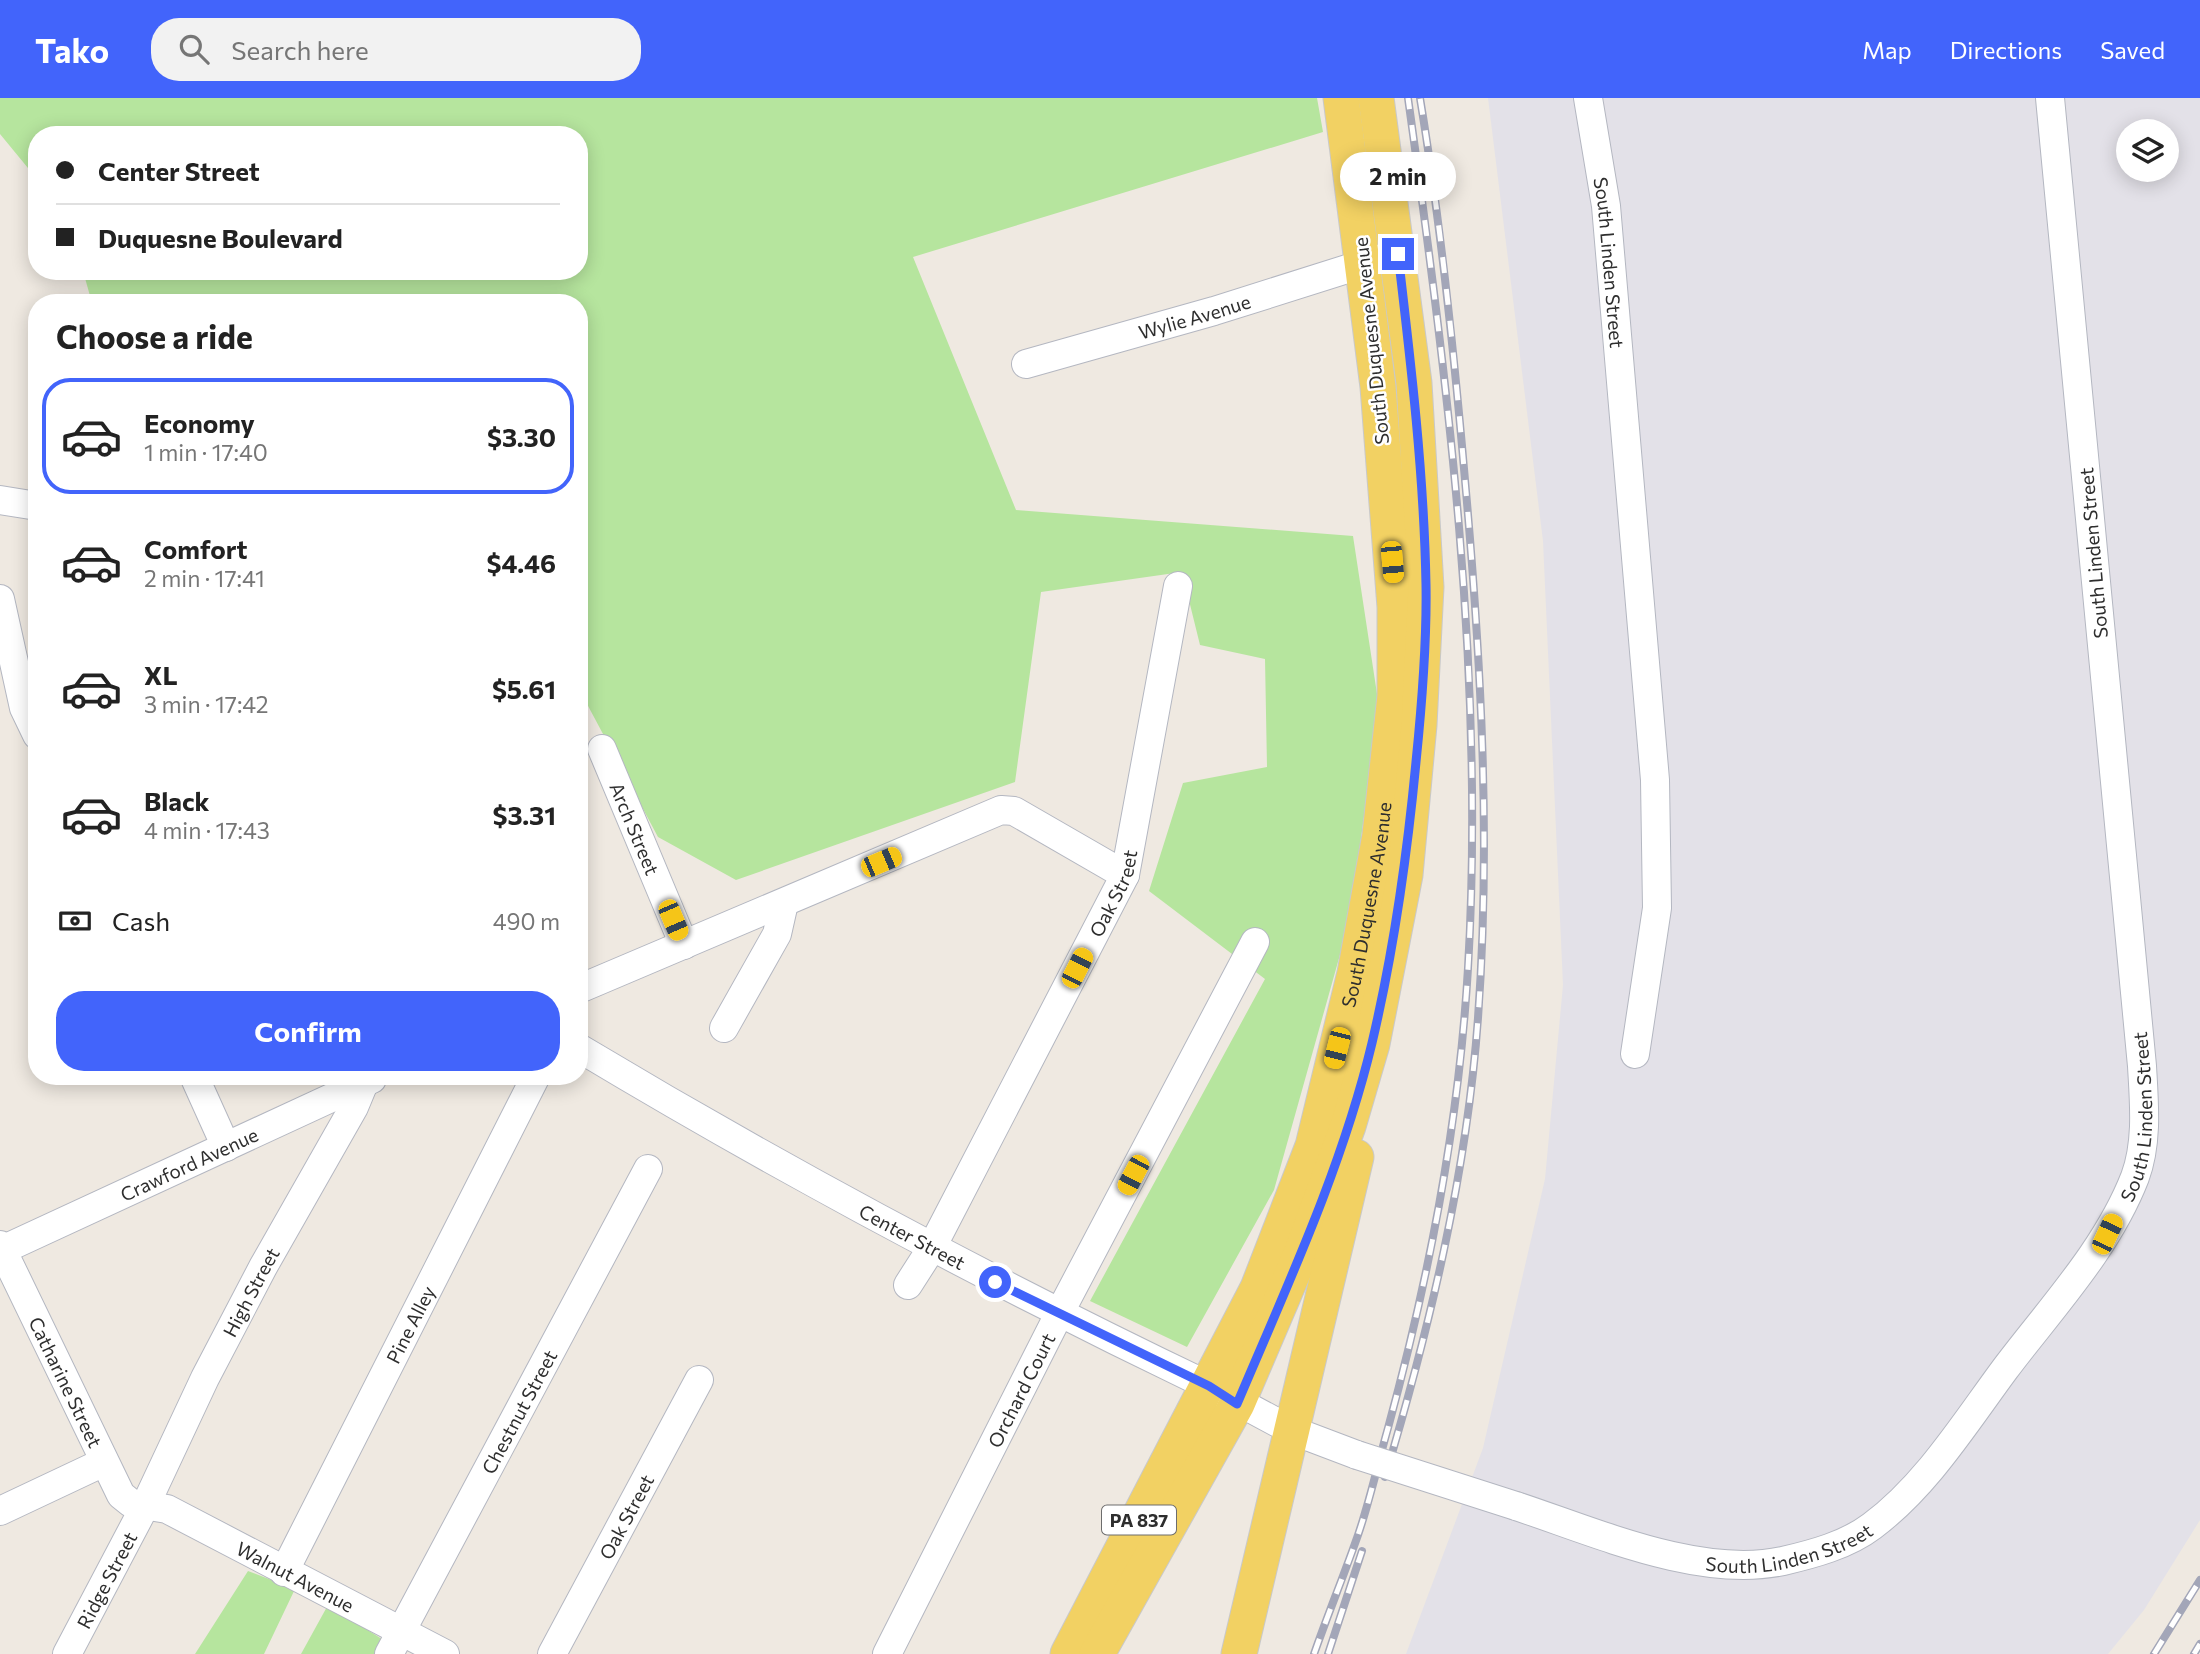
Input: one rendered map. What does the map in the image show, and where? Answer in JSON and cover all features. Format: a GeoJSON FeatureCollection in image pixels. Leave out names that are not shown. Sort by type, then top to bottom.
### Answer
{"type":"FeatureCollection","features":[{"type":"Feature","properties":{"kind":"main road","name":"South Duquesne Avenue"},"geometry":{"type":"LineString","coordinates":[[1097,1654],[1223,1395],[1258,1288],[1313,1146],[1355,974],[1380,835],[1395,696],[1395,607],[1377,387],[1341,98]]}},
{"type":"Feature","properties":{"kind":"main road","name":"South Duquesne Avenue"},"geometry":{"type":"LineString","coordinates":[[1068,1654],[1223,1395],[1301,1254],[1348,1126],[1371,1044],[1405,874],[1419,725],[1426,587],[1414,383],[1376,98]]}},
{"type":"Feature","properties":{"kind":"main road"},"geometry":{"type":"LineString","coordinates":[[1239,1654],[1380,1060],[1405,874]]}},
{"type":"Feature","properties":{"kind":"street","name":"South Linden Street"},"geometry":{"type":"LineString","coordinates":[[1588,98],[1606,206],[1655,780],[1657,908],[1635,1054]]}},
{"type":"Feature","properties":{"kind":"street","name":"South Linden Street"},"geometry":{"type":"LineString","coordinates":[[1292,1430],[1357,1455],[1669,1556],[1720,1563],[1780,1562],[1828,1549],[1870,1527],[1908,1495],[2100,1244],[2136,1174],[2144,1124],[2142,1066],[2050,98]]}},
{"type":"Feature","properties":{"kind":"street","name":"Wylie Avenue"},"geometry":{"type":"LineString","coordinates":[[1026,364],[1214,311],[1398,254]]}},
{"type":"Feature","properties":{"kind":"street"},"geometry":{"type":"LineString","coordinates":[[0,500],[28,505]]}},
{"type":"Feature","properties":{"kind":"street","name":"Oak Street"},"geometry":{"type":"LineString","coordinates":[[908,1286],[931,1248],[1125,875],[1178,586]]}},
{"type":"Feature","properties":{"kind":"street"},"geometry":{"type":"LineString","coordinates":[[0,599],[28,716]]}},
{"type":"Feature","properties":{"kind":"street","name":"Arch Street"},"geometry":{"type":"LineString","coordinates":[[602,749],[684,945]]}},
{"type":"Feature","properties":{"kind":"street"},"geometry":{"type":"LineString","coordinates":[[588,985],[1001,810],[1014,811],[1125,875]]}},
{"type":"Feature","properties":{"kind":"street"},"geometry":{"type":"LineString","coordinates":[[724,1028],[777,934],[784,903]]}},
{"type":"Feature","properties":{"kind":"street","name":"Orchard Court"},"geometry":{"type":"LineString","coordinates":[[887,1654],[1059,1314],[1255,942]]}},
{"type":"Feature","properties":{"kind":"street","name":"Center Street"},"geometry":{"type":"LineString","coordinates":[[588,1053],[686,1112],[931,1248],[1292,1430]]}},
{"type":"Feature","properties":{"kind":"street"},"geometry":{"type":"LineString","coordinates":[[198,1085],[226,1147]]}},
{"type":"Feature","properties":{"kind":"street","name":"Crawford Avenue"},"geometry":{"type":"LineString","coordinates":[[1,1249],[361,1085]]}},
{"type":"Feature","properties":{"kind":"street","name":"High Street"},"geometry":{"type":"LineString","coordinates":[[145,1506],[205,1378],[263,1267],[369,1085]]}},
{"type":"Feature","properties":{"kind":"street","name":"Pine Alley"},"geometry":{"type":"LineString","coordinates":[[284,1572],[531,1085]]}},
{"type":"Feature","properties":{"kind":"street","name":"Chestnut Street"},"geometry":{"type":"LineString","coordinates":[[395,1643],[648,1169]]}},
{"type":"Feature","properties":{"kind":"street","name":"Catharine Street"},"geometry":{"type":"LineString","coordinates":[[1,1249],[121,1495],[131,1503],[145,1506]]}},
{"type":"Feature","properties":{"kind":"street","name":"Oak Street"},"geometry":{"type":"LineString","coordinates":[[552,1654],[699,1380]]}},
{"type":"Feature","properties":{"kind":"street"},"geometry":{"type":"LineString","coordinates":[[0,1511],[104,1462]]}},
{"type":"Feature","properties":{"kind":"street","name":"Walnut Avenue"},"geometry":{"type":"LineString","coordinates":[[145,1506],[167,1509],[284,1572],[395,1643],[445,1654]]}},
{"type":"Feature","properties":{"kind":"street","name":"Ridge Street"},"geometry":{"type":"LineString","coordinates":[[66,1654],[145,1506]]}},
{"type":"Feature","properties":{"kind":"shaded area"},"geometry":{"type":"Polygon","coordinates":[[[1488,98],[2200,98],[2200,1520],[2144,1610],[2108,1654],[1406,1654],[1483,1448],[1545,1179],[1563,985],[1543,541],[1488,98]]]}},
{"type":"Feature","properties":{"kind":"green space"},"geometry":{"type":"Polygon","coordinates":[[[0,98],[1317,98],[1323,132],[913,257],[1016,510],[1353,536],[1379,707],[1350,919],[1274,1190],[1187,1347],[1090,1301],[1265,979],[1149,891],[1183,783],[1267,767],[1265,659],[1200,645],[1182,572],[1041,592],[1015,782],[736,880],[658,837],[588,706],[588,294],[89,294],[86,280],[588,280],[588,126],[28,126],[28,168],[0,134],[0,98]]]}},
{"type":"Feature","properties":{"kind":"green space"},"geometry":{"type":"Polygon","coordinates":[[[248,1571],[295,1589],[264,1654],[195,1654],[248,1571]]]}},
{"type":"Feature","properties":{"kind":"green space"},"geometry":{"type":"Polygon","coordinates":[[[328,1605],[385,1641],[378,1654],[301,1654],[328,1605]]]}},
{"type":"Feature","properties":{"kind":"railway"},"geometry":{"type":"LineString","coordinates":[[1314,1654],[1362,1522],[1417,1315],[1450,1142],[1468,968],[1472,859],[1467,641],[1449,423],[1408,98]]}},
{"type":"Feature","properties":{"kind":"railway"},"geometry":{"type":"LineString","coordinates":[[1385,1477],[1431,1308],[1465,1134],[1478,1018],[1484,884],[1480,682],[1471,547],[1446,289],[1420,98]]}},
{"type":"Feature","properties":{"kind":"railway"},"geometry":{"type":"LineString","coordinates":[[1328,1654],[1362,1551]]}},
{"type":"Feature","properties":{"kind":"railway"},"geometry":{"type":"LineString","coordinates":[[2154,1654],[2200,1580]]}},
{"type":"Feature","properties":{"kind":"railway"},"geometry":{"type":"LineString","coordinates":[[2194,1654],[2200,1644]]}},
{"type":"Feature","properties":{"kind":"route"},"geometry":{"type":"LineString","coordinates":[[995,1282],[1209,1386],[1237,1404],[1301,1254],[1348,1126],[1371,1044],[1405,874],[1424,665],[1426,587],[1414,383],[1398,254]]}}]}
